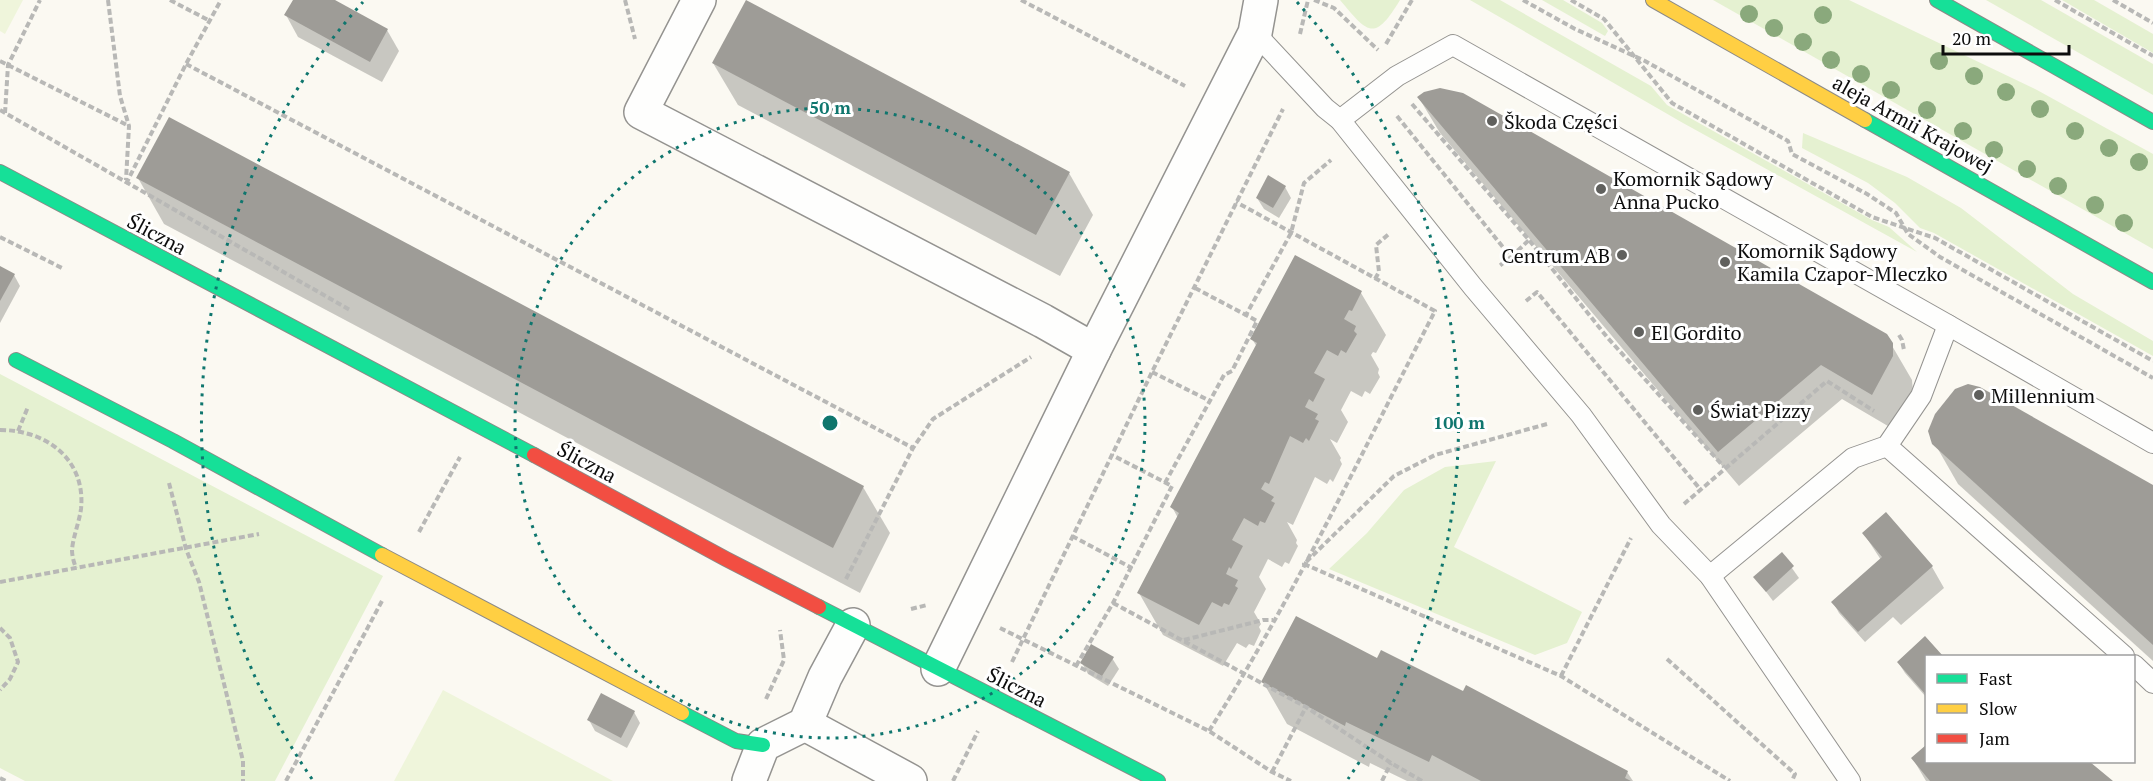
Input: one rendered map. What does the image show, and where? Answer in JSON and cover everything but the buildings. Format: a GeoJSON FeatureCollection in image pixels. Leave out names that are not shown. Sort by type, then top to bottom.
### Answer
{"type":"FeatureCollection","features":[{"type":"Feature","properties":{"kind":"street"},"geometry":{"type":"LineString","coordinates":[[699,0],[641,112],[1081,342]]}},
{"type":"Feature","properties":{"kind":"street"},"geometry":{"type":"LineString","coordinates":[[938,669],[967,612],[1081,342],[1255,33],[1261,0]]}},
{"type":"Feature","properties":{"kind":"street","name":"aleja Armii Krajowej"},"geometry":{"type":"LineString","coordinates":[[1653,0],[2153,282]]}},
{"type":"Feature","properties":{"kind":"street"},"geometry":{"type":"LineString","coordinates":[[1937,0],[2153,122]]}},
{"type":"Feature","properties":{"kind":"street","name":"Śliczna"},"geometry":{"type":"LineString","coordinates":[[0,172],[786,590],[1158,781]]}},
{"type":"Feature","properties":{"kind":"street"},"geometry":{"type":"LineString","coordinates":[[16,360],[173,441],[297,510],[736,741],[763,744],[805,724],[825,677],[853,625]]}},
{"type":"Feature","properties":{"kind":"street"},"geometry":{"type":"LineString","coordinates":[[805,724],[910,781]]}},
{"type":"Feature","properties":{"kind":"street"},"geometry":{"type":"LineString","coordinates":[[749,781],[763,744]]}},
{"type":"Feature","properties":{"kind":"lane"},"geometry":{"type":"LineString","coordinates":[[1255,33],[1325,108],[1340,120],[1581,416],[1656,518],[1710,576],[1850,781]]}},
{"type":"Feature","properties":{"kind":"lane"},"geometry":{"type":"LineString","coordinates":[[1340,120],[1397,76],[1453,45],[2153,443]]}},
{"type":"Feature","properties":{"kind":"lane"},"geometry":{"type":"LineString","coordinates":[[1710,576],[1854,458],[1887,446],[1921,396],[1948,325]]}},
{"type":"Feature","properties":{"kind":"lane"},"geometry":{"type":"LineString","coordinates":[[1887,446],[2122,655]]}},
{"type":"Feature","properties":{"kind":"lane"},"geometry":{"type":"LineString","coordinates":[[2135,667],[2153,682]]}},
{"type":"Feature","properties":{"kind":"path"},"geometry":{"type":"LineString","coordinates":[[40,0],[8,66],[2,111],[355,313]]}},
{"type":"Feature","properties":{"kind":"path"},"geometry":{"type":"LineString","coordinates":[[108,0],[120,96],[129,126],[126,184]]}},
{"type":"Feature","properties":{"kind":"path"},"geometry":{"type":"LineString","coordinates":[[170,0],[210,21]]}},
{"type":"Feature","properties":{"kind":"path"},"geometry":{"type":"LineString","coordinates":[[126,184],[221,0]]}},
{"type":"Feature","properties":{"kind":"path"},"geometry":{"type":"LineString","coordinates":[[1021,0],[1186,86]]}},
{"type":"Feature","properties":{"kind":"path"},"geometry":{"type":"LineString","coordinates":[[953,781],[1024,640],[1152,372],[1282,113],[1308,0]]}},
{"type":"Feature","properties":{"kind":"path"},"geometry":{"type":"LineString","coordinates":[[1314,0],[1334,8],[1381,52],[1412,0]]}},
{"type":"Feature","properties":{"kind":"path"},"geometry":{"type":"LineString","coordinates":[[1523,0],[1575,29],[1635,56],[1788,141],[1792,154],[1896,213],[1908,234],[1940,257],[2153,378]]}},
{"type":"Feature","properties":{"kind":"path"},"geometry":{"type":"LineString","coordinates":[[1571,0],[1604,19],[1672,103],[1872,217],[1935,238],[2153,361]]}},
{"type":"Feature","properties":{"kind":"path"},"geometry":{"type":"LineString","coordinates":[[2055,0],[2153,56]]}},
{"type":"Feature","properties":{"kind":"path"},"geometry":{"type":"LineString","coordinates":[[2113,0],[2153,23]]}},
{"type":"Feature","properties":{"kind":"path"},"geometry":{"type":"LineString","coordinates":[[0,61],[129,126]]}},
{"type":"Feature","properties":{"kind":"path"},"geometry":{"type":"LineString","coordinates":[[186,64],[913,448]]}},
{"type":"Feature","properties":{"kind":"path"},"geometry":{"type":"LineString","coordinates":[[1397,76],[1413,105],[1529,240],[1607,337],[1724,467]]}},
{"type":"Feature","properties":{"kind":"path"},"geometry":{"type":"LineString","coordinates":[[1408,94],[1392,110],[1505,250]]}},
{"type":"Feature","properties":{"kind":"path"},"geometry":{"type":"LineString","coordinates":[[1246,315],[1292,233],[1304,183],[1355,140]]}},
{"type":"Feature","properties":{"kind":"path"},"geometry":{"type":"LineString","coordinates":[[1209,731],[1245,675],[1435,311],[1236,202]]}},
{"type":"Feature","properties":{"kind":"path"},"geometry":{"type":"LineString","coordinates":[[1375,279],[1378,272],[1376,245],[1414,213]]}},
{"type":"Feature","properties":{"kind":"path"},"geometry":{"type":"LineString","coordinates":[[0,237],[64,269]]}},
{"type":"Feature","properties":{"kind":"path"},"geometry":{"type":"LineString","coordinates":[[1511,257],[1529,240]]}},
{"type":"Feature","properties":{"kind":"path"},"geometry":{"type":"LineString","coordinates":[[1165,483],[1224,375],[1232,371],[1257,321],[1195,288]]}},
{"type":"Feature","properties":{"kind":"path"},"geometry":{"type":"LineString","coordinates":[[1502,321],[1537,292],[1700,489]]}},
{"type":"Feature","properties":{"kind":"path"},"geometry":{"type":"LineString","coordinates":[[1894,329],[1902,340],[1904,351]]}},
{"type":"Feature","properties":{"kind":"path"},"geometry":{"type":"LineString","coordinates":[[846,580],[913,448],[933,419],[1081,342]]}},
{"type":"Feature","properties":{"kind":"path"},"geometry":{"type":"LineString","coordinates":[[1152,372],[1210,401]]}},
{"type":"Feature","properties":{"kind":"path"},"geometry":{"type":"LineString","coordinates":[[1561,676],[1638,524],[1656,518],[1700,489],[1827,381],[1875,412],[1881,402]]}},
{"type":"Feature","properties":{"kind":"path"},"geometry":{"type":"LineString","coordinates":[[1304,564],[1394,476],[1435,455],[1581,416]]}},
{"type":"Feature","properties":{"kind":"path"},"geometry":{"type":"LineString","coordinates":[[286,781],[477,424]]}},
{"type":"Feature","properties":{"kind":"path"},"geometry":{"type":"LineString","coordinates":[[0,430],[18,431],[54,445],[67,456],[78,474],[82,493],[81,511],[72,552],[76,568]]}},
{"type":"Feature","properties":{"kind":"path"},"geometry":{"type":"LineString","coordinates":[[173,441],[163,460],[186,549],[199,582],[243,761],[243,781]]}},
{"type":"Feature","properties":{"kind":"path"},"geometry":{"type":"LineString","coordinates":[[1076,666],[1132,568],[1172,486],[1112,455]]}},
{"type":"Feature","properties":{"kind":"path"},"geometry":{"type":"LineString","coordinates":[[0,582],[283,530],[297,510]]}},
{"type":"Feature","properties":{"kind":"path"},"geometry":{"type":"LineString","coordinates":[[1072,536],[1132,568]]}},
{"type":"Feature","properties":{"kind":"path"},"geometry":{"type":"LineString","coordinates":[[1304,564],[1561,676],[1730,781]]}},
{"type":"Feature","properties":{"kind":"path"},"geometry":{"type":"LineString","coordinates":[[837,575],[856,585]]}},
{"type":"Feature","properties":{"kind":"path"},"geometry":{"type":"LineString","coordinates":[[763,744],[754,724],[784,660],[777,607],[786,590]]}},
{"type":"Feature","properties":{"kind":"path"},"geometry":{"type":"LineString","coordinates":[[905,610],[943,601],[1209,731],[1272,772],[1291,781]]}},
{"type":"Feature","properties":{"kind":"path"},"geometry":{"type":"LineString","coordinates":[[1113,603],[1306,707],[1391,764],[1422,781]]}},
{"type":"Feature","properties":{"kind":"path"},"geometry":{"type":"LineString","coordinates":[[1184,640],[1263,620],[1274,620]]}},
{"type":"Feature","properties":{"kind":"path"},"geometry":{"type":"LineString","coordinates":[[0,628],[10,638],[18,662],[10,679],[0,690]]}},
{"type":"Feature","properties":{"kind":"path"},"geometry":{"type":"LineString","coordinates":[[1667,659],[1795,774],[1792,781]]}},
{"type":"Feature","properties":{"kind":"path"},"geometry":{"type":"LineString","coordinates":[[1272,772],[1306,707]]}},
{"type":"Feature","properties":{"kind":"path"},"geometry":{"type":"LineString","coordinates":[[1382,781],[1391,764]]}},
{"type":"Feature","properties":{"kind":"path"},"geometry":{"type":"LineString","coordinates":[[0,778],[6,781]]}},
{"type":"Feature","properties":{"kind":"green space"},"geometry":{"type":"Polygon","coordinates":[[[0,0],[23,0],[5,34],[0,31],[0,0]]]}},
{"type":"Feature","properties":{"kind":"green space"},"geometry":{"type":"Polygon","coordinates":[[[1340,0],[1400,0],[1384,23],[1377,28],[1371,28],[1364,26],[1340,0]]]}},
{"type":"Feature","properties":{"kind":"green space"},"geometry":{"type":"Polygon","coordinates":[[[1470,0],[1500,0],[1651,86],[1667,105],[1872,220],[1889,227],[1917,252],[1683,123],[1470,0]]]}},
{"type":"Feature","properties":{"kind":"green space"},"geometry":{"type":"Polygon","coordinates":[[[1542,0],[1563,0],[1602,23],[1608,31],[1605,36],[1542,0]]]}},
{"type":"Feature","properties":{"kind":"green space"},"geometry":{"type":"Polygon","coordinates":[[[1713,0],[1849,0],[2037,90],[2153,154],[2153,249],[1713,0]]]}},
{"type":"Feature","properties":{"kind":"green space"},"geometry":{"type":"Polygon","coordinates":[[[1986,0],[2041,0],[2153,64],[2153,95],[1986,0]]]}},
{"type":"Feature","properties":{"kind":"green space"},"geometry":{"type":"Polygon","coordinates":[[[2062,0],[2094,0],[2153,34],[2153,53],[2062,0]]]}},
{"type":"Feature","properties":{"kind":"green space"},"geometry":{"type":"Polygon","coordinates":[[[1803,133],[1907,177],[1961,208],[2073,294],[2153,341],[2153,356],[1934,233],[1920,228],[1895,203],[1868,183],[1802,148],[1803,133]]]}},
{"type":"Feature","properties":{"kind":"green space"},"geometry":{"type":"Polygon","coordinates":[[[0,374],[383,576],[275,781],[25,781],[0,768],[0,374]]]}},
{"type":"Feature","properties":{"kind":"green space"},"geometry":{"type":"Polygon","coordinates":[[[1496,461],[1454,547],[1582,612],[1567,643],[1535,655],[1329,569],[1367,533],[1404,490],[1445,467],[1496,461]]]}},
{"type":"Feature","properties":{"kind":"green space"},"geometry":{"type":"Polygon","coordinates":[[[443,690],[613,781],[394,781],[443,690]]]}},
{"type":"Feature","properties":{"kind":"traffic: fast"},"geometry":{"type":"LineString","coordinates":[[1937,0],[2153,122]]}},
{"type":"Feature","properties":{"kind":"traffic: fast"},"geometry":{"type":"LineString","coordinates":[[1865,120],[2153,282]]}},
{"type":"Feature","properties":{"kind":"traffic: fast"},"geometry":{"type":"LineString","coordinates":[[0,172],[534,455]]}},
{"type":"Feature","properties":{"kind":"traffic: fast"},"geometry":{"type":"LineString","coordinates":[[16,360],[173,441],[382,555]]}},
{"type":"Feature","properties":{"kind":"traffic: fast"},"geometry":{"type":"LineString","coordinates":[[819,607],[1158,781]]}},
{"type":"Feature","properties":{"kind":"traffic: fast"},"geometry":{"type":"LineString","coordinates":[[682,713],[736,741],[763,745]]}},
{"type":"Feature","properties":{"kind":"traffic: slow"},"geometry":{"type":"LineString","coordinates":[[1653,0],[1865,120]]}},
{"type":"Feature","properties":{"kind":"traffic: slow"},"geometry":{"type":"LineString","coordinates":[[382,555],[682,713]]}},
{"type":"Feature","properties":{"kind":"traffic: jam"},"geometry":{"type":"LineString","coordinates":[[534,455],[819,607]]}},
{"type":"Feature","properties":{"kind":"place","name":"Škoda Części"},"geometry":{"type":"Point","coordinates":[1492,121]}},
{"type":"Feature","properties":{"kind":"place","name":"Komornik Sądowy Anna Pucko"},"geometry":{"type":"Point","coordinates":[1601,189]}},
{"type":"Feature","properties":{"kind":"place","name":"Centrum AB"},"geometry":{"type":"Point","coordinates":[1622,255]}},
{"type":"Feature","properties":{"kind":"place","name":"Komornik Sądowy Kamila Czapor-Mleczko"},"geometry":{"type":"Point","coordinates":[1725,262]}},
{"type":"Feature","properties":{"kind":"place","name":"El Gordito"},"geometry":{"type":"Point","coordinates":[1639,332]}},
{"type":"Feature","properties":{"kind":"place","name":"Millennium"},"geometry":{"type":"Point","coordinates":[1979,395]}},
{"type":"Feature","properties":{"kind":"place","name":"Świat Pizzy"},"geometry":{"type":"Point","coordinates":[1698,410]}}]}
